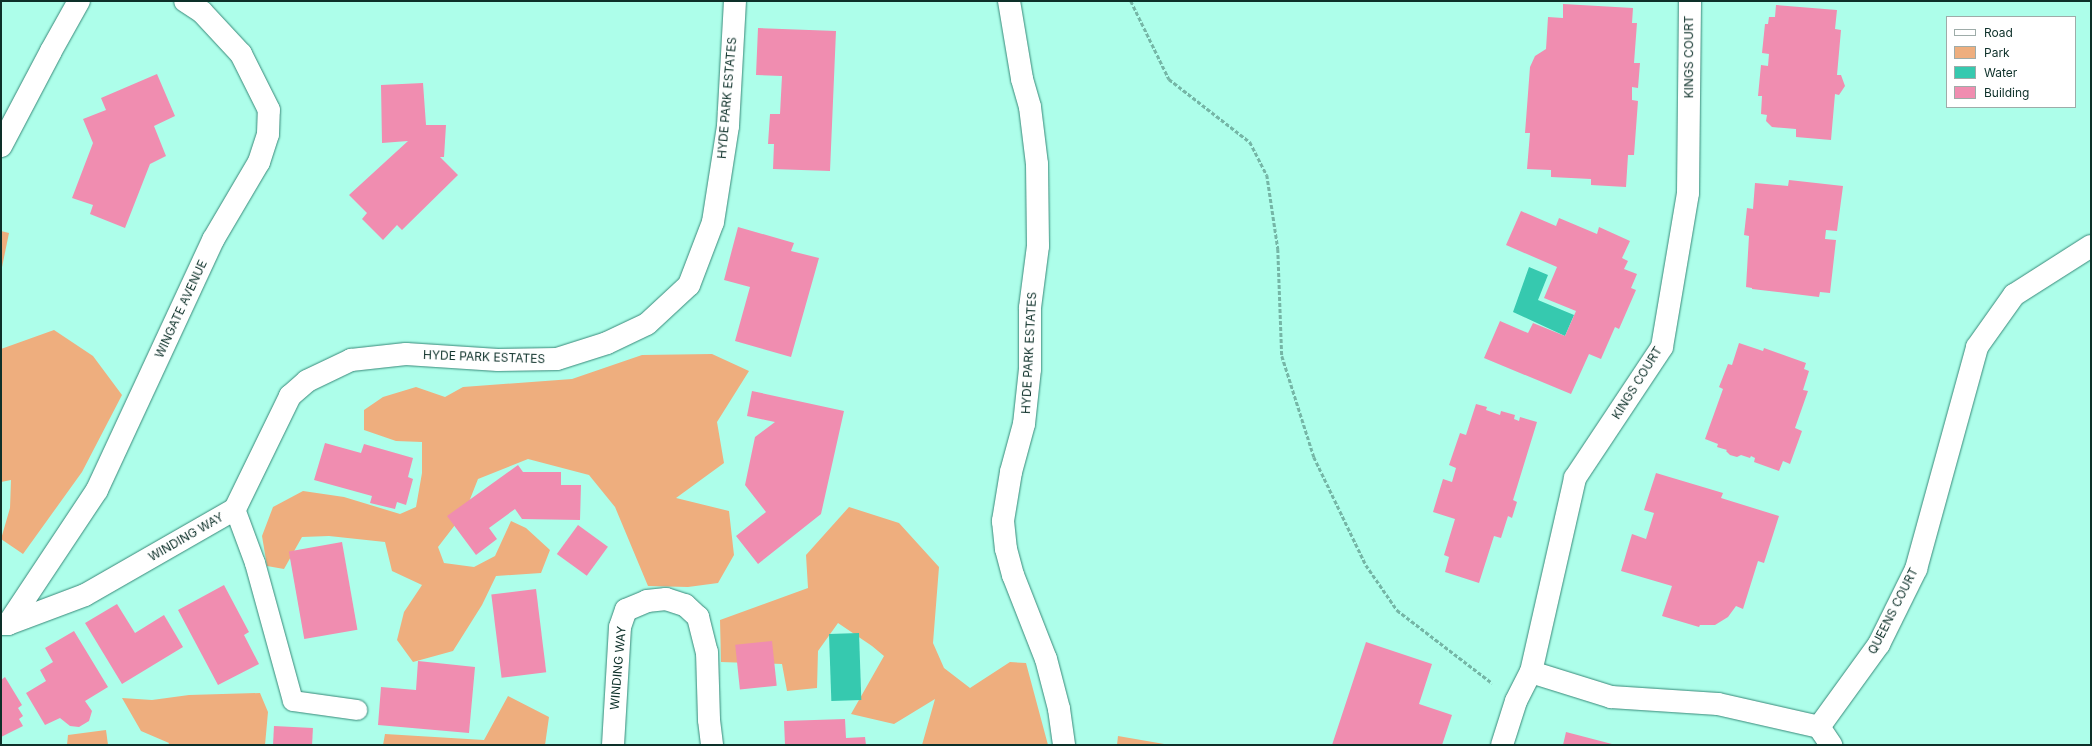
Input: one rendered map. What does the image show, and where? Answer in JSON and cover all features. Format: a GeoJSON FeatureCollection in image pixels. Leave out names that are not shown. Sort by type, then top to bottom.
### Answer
{"type":"FeatureCollection","features":[{"type":"Feature","properties":{"kind":"street"},"geometry":{"type":"LineString","coordinates":[[1,146],[79,1]]}},
{"type":"Feature","properties":{"kind":"street","name":"WINGATE AVENUE"},"geometry":{"type":"LineString","coordinates":[[5,624],[97,490],[213,240],[259,162],[268,134],[269,110],[241,54],[202,12],[185,1]]}},
{"type":"Feature","properties":{"kind":"street","name":"HYDE PARK ESTATES"},"geometry":{"type":"LineString","coordinates":[[307,381],[351,360],[406,354],[498,360],[557,359],[607,343],[647,324],[689,285],[713,222],[728,126],[735,1]]}},
{"type":"Feature","properties":{"kind":"street","name":"HYDE PARK ESTATES"},"geometry":{"type":"LineString","coordinates":[[1009,1],[1022,79],[1030,107],[1037,164],[1038,246],[1030,308],[1030,370],[1024,424],[1011,472],[1003,521],[1006,549],[1013,575],[1046,659],[1054,688],[1059,709],[1064,745]]}},
{"type":"Feature","properties":{"kind":"street","name":"KINGS COURT"},"geometry":{"type":"LineString","coordinates":[[1502,745],[1516,701],[1531,672],[1575,478],[1662,347],[1688,193],[1690,1]]}},
{"type":"Feature","properties":{"kind":"street","name":"QUEENS COURT"},"geometry":{"type":"LineString","coordinates":[[1819,727],[1879,644],[1916,569],[1977,347],[2014,296],[2091,246]]}},
{"type":"Feature","properties":{"kind":"street","name":"WINDING WAY"},"geometry":{"type":"LineString","coordinates":[[5,624],[85,595],[235,510],[290,396],[307,381]]}},
{"type":"Feature","properties":{"kind":"street","name":"WINDING WAY"},"geometry":{"type":"LineString","coordinates":[[613,745],[620,635],[626,610],[647,600],[666,599],[685,605],[698,617],[707,652],[709,720],[712,745]]}},
{"type":"Feature","properties":{"kind":"street"},"geometry":{"type":"LineString","coordinates":[[1531,672],[1611,697],[1718,704],[1819,727],[1831,745]]}},
{"type":"Feature","properties":{"kind":"lane"},"geometry":{"type":"LineString","coordinates":[[235,510],[255,563],[294,701],[357,710]]}},
{"type":"Feature","properties":{"kind":"path"},"geometry":{"type":"LineString","coordinates":[[1131,1],[1169,79],[1250,142],[1267,176],[1278,249],[1282,356],[1314,457],[1366,565],[1396,610],[1516,701]]}},
{"type":"Feature","properties":{"kind":"green space"},"geometry":{"type":"Polygon","coordinates":[[[1,231],[9,233],[1,272],[1,231]]]}},
{"type":"Feature","properties":{"kind":"green space"},"geometry":{"type":"Polygon","coordinates":[[[54,330],[93,356],[122,395],[82,472],[23,554],[1,539],[10,508],[11,480],[1,482],[1,349],[54,330]]]}},
{"type":"Feature","properties":{"kind":"green space"},"geometry":{"type":"Polygon","coordinates":[[[712,354],[749,371],[717,422],[724,463],[676,498],[729,511],[734,555],[718,583],[688,587],[648,586],[615,507],[589,475],[528,459],[478,479],[465,512],[438,547],[444,563],[474,567],[495,556],[511,521],[526,528],[550,550],[541,573],[496,576],[482,605],[453,651],[413,662],[397,640],[404,612],[422,585],[392,571],[385,542],[329,536],[302,537],[284,569],[267,566],[262,536],[273,507],[303,491],[344,497],[400,514],[416,507],[422,473],[422,442],[396,441],[364,430],[364,410],[383,397],[416,387],[445,397],[463,387],[572,379],[642,355],[712,354]]]}},
{"type":"Feature","properties":{"kind":"green space"},"geometry":{"type":"Polygon","coordinates":[[[849,507],[899,523],[939,567],[933,643],[944,668],[970,688],[1010,662],[1026,663],[1048,745],[922,745],[935,699],[894,724],[851,714],[884,656],[838,623],[818,651],[817,688],[787,691],[782,664],[721,662],[720,620],[808,588],[806,555],[849,507]]]}},
{"type":"Feature","properties":{"kind":"green space"},"geometry":{"type":"Polygon","coordinates":[[[260,693],[268,712],[265,745],[168,745],[169,743],[141,731],[122,698],[152,700],[189,695],[260,693]]]}},
{"type":"Feature","properties":{"kind":"green space"},"geometry":{"type":"Polygon","coordinates":[[[508,696],[549,717],[545,745],[383,745],[385,734],[484,740],[508,696]]]}},
{"type":"Feature","properties":{"kind":"green space"},"geometry":{"type":"Polygon","coordinates":[[[106,730],[108,745],[67,745],[68,735],[106,730]]]}},
{"type":"Feature","properties":{"kind":"green space"},"geometry":{"type":"Polygon","coordinates":[[[1118,736],[1170,745],[1117,745],[1118,736]]]}},
{"type":"Feature","properties":{"kind":"water"},"geometry":{"type":"Polygon","coordinates":[[[1529,267],[1548,275],[1538,300],[1574,315],[1565,336],[1513,312],[1529,267]]]}},
{"type":"Feature","properties":{"kind":"water"},"geometry":{"type":"Polygon","coordinates":[[[859,633],[861,700],[831,701],[829,634],[859,633]]]}},
{"type":"Feature","properties":{"kind":"building"},"geometry":{"type":"Polygon","coordinates":[[[1563,4],[1633,8],[1632,23],[1637,23],[1634,63],[1640,63],[1638,88],[1632,87],[1632,100],[1638,101],[1634,155],[1628,155],[1626,187],[1591,185],[1591,179],[1551,177],[1551,170],[1527,169],[1530,133],[1525,133],[1530,67],[1535,56],[1546,49],[1548,17],[1563,18],[1563,4]]]}},
{"type":"Feature","properties":{"kind":"building"},"geometry":{"type":"Polygon","coordinates":[[[1776,5],[1837,10],[1835,29],[1841,30],[1837,75],[1841,75],[1845,86],[1839,95],[1835,94],[1831,140],[1796,137],[1796,129],[1772,127],[1766,121],[1767,115],[1761,114],[1762,96],[1758,96],[1761,65],[1768,66],[1769,54],[1762,53],[1765,24],[1768,24],[1769,17],[1775,17],[1776,5]]]}},
{"type":"Feature","properties":{"kind":"building"},"geometry":{"type":"Polygon","coordinates":[[[758,28],[836,31],[830,171],[773,169],[774,144],[768,144],[770,114],[780,114],[782,76],[756,75],[758,28]]]}},
{"type":"Feature","properties":{"kind":"building"},"geometry":{"type":"Polygon","coordinates":[[[157,74],[175,116],[154,126],[166,156],[150,164],[125,228],[90,214],[93,205],[72,198],[93,143],[83,119],[106,110],[101,98],[157,74]]]}},
{"type":"Feature","properties":{"kind":"building"},"geometry":{"type":"Polygon","coordinates":[[[423,83],[426,125],[446,125],[444,157],[440,157],[458,175],[402,230],[397,225],[383,240],[362,219],[367,213],[349,195],[408,141],[382,143],[381,85],[423,83]]]}},
{"type":"Feature","properties":{"kind":"building"},"geometry":{"type":"Polygon","coordinates":[[[1789,180],[1843,186],[1837,231],[1826,230],[1825,239],[1836,240],[1830,293],[1820,292],[1819,297],[1746,287],[1749,236],[1744,235],[1747,208],[1753,209],[1755,183],[1788,186],[1789,180]]]}},
{"type":"Feature","properties":{"kind":"building"},"geometry":{"type":"Polygon","coordinates":[[[1521,211],[1556,226],[1559,218],[1597,234],[1599,227],[1630,241],[1622,258],[1628,261],[1624,269],[1637,274],[1631,288],[1636,290],[1619,329],[1615,327],[1601,359],[1589,354],[1571,394],[1484,358],[1500,321],[1528,333],[1533,323],[1565,336],[1576,311],[1544,298],[1557,267],[1506,245],[1521,211]]]}},
{"type":"Feature","properties":{"kind":"building"},"geometry":{"type":"Polygon","coordinates":[[[738,227],[794,243],[791,251],[819,258],[791,357],[735,341],[750,287],[724,280],[738,227]]]}},
{"type":"Feature","properties":{"kind":"building"},"geometry":{"type":"Polygon","coordinates":[[[1739,343],[1763,351],[1764,348],[1806,363],[1804,369],[1809,371],[1803,390],[1808,391],[1795,428],[1802,431],[1790,464],[1783,461],[1779,471],[1754,462],[1755,458],[1751,456],[1750,458],[1741,455],[1737,457],[1730,455],[1726,451],[1727,450],[1717,447],[1718,444],[1705,439],[1723,389],[1719,387],[1728,364],[1732,365],[1739,343]]]}},
{"type":"Feature","properties":{"kind":"building"},"geometry":{"type":"Polygon","coordinates":[[[752,391],[844,411],[821,514],[758,564],[736,536],[766,512],[745,485],[755,437],[775,422],[747,416],[752,391]]]}},
{"type":"Feature","properties":{"kind":"building"},"geometry":{"type":"Polygon","coordinates":[[[1476,404],[1487,407],[1486,410],[1500,415],[1501,411],[1515,415],[1514,419],[1519,421],[1520,417],[1537,422],[1513,500],[1517,502],[1512,518],[1508,516],[1501,538],[1494,536],[1479,583],[1445,572],[1449,557],[1444,555],[1455,519],[1433,512],[1443,479],[1452,482],[1456,468],[1449,465],[1460,433],[1466,435],[1476,404]]]}},
{"type":"Feature","properties":{"kind":"building"},"geometry":{"type":"Polygon","coordinates":[[[325,443],[361,453],[364,444],[413,458],[408,477],[413,479],[406,505],[397,502],[395,509],[370,503],[372,496],[314,480],[325,443]]]}},
{"type":"Feature","properties":{"kind":"building"},"geometry":{"type":"Polygon","coordinates":[[[518,465],[523,472],[561,472],[561,485],[581,485],[580,520],[522,519],[515,509],[489,528],[497,539],[476,555],[447,516],[518,465]]]}},
{"type":"Feature","properties":{"kind":"building"},"geometry":{"type":"Polygon","coordinates":[[[1656,473],[1723,493],[1721,498],[1779,516],[1764,563],[1758,561],[1743,609],[1736,606],[1728,617],[1715,625],[1700,625],[1699,627],[1662,616],[1672,586],[1621,571],[1632,534],[1646,539],[1654,513],[1644,510],[1656,473]]]}},
{"type":"Feature","properties":{"kind":"building"},"geometry":{"type":"Polygon","coordinates":[[[578,525],[608,547],[587,576],[557,554],[578,525]]]}},
{"type":"Feature","properties":{"kind":"building"},"geometry":{"type":"Polygon","coordinates":[[[342,542],[357,630],[304,639],[289,551],[342,542]]]}},
{"type":"Feature","properties":{"kind":"building"},"geometry":{"type":"Polygon","coordinates":[[[224,585],[249,632],[244,635],[259,664],[218,685],[178,610],[224,585]]]}},
{"type":"Feature","properties":{"kind":"building"},"geometry":{"type":"Polygon","coordinates":[[[536,589],[546,672],[502,678],[491,594],[536,589]]]}},
{"type":"Feature","properties":{"kind":"building"},"geometry":{"type":"Polygon","coordinates":[[[117,604],[135,633],[164,615],[183,647],[122,684],[85,623],[117,604]]]}},
{"type":"Feature","properties":{"kind":"building"},"geometry":{"type":"Polygon","coordinates":[[[74,631],[108,687],[85,701],[92,711],[89,721],[79,727],[70,726],[60,718],[45,725],[26,693],[46,681],[40,670],[53,662],[45,648],[74,631]]]}},
{"type":"Feature","properties":{"kind":"building"},"geometry":{"type":"Polygon","coordinates":[[[772,641],[777,686],[740,690],[735,645],[772,641]]]}},
{"type":"Feature","properties":{"kind":"building"},"geometry":{"type":"Polygon","coordinates":[[[1366,642],[1432,664],[1419,704],[1452,715],[1442,745],[1332,745],[1366,642]]]}},
{"type":"Feature","properties":{"kind":"building"},"geometry":{"type":"Polygon","coordinates":[[[418,661],[475,667],[469,733],[378,725],[381,687],[416,690],[418,661]]]}},
{"type":"Feature","properties":{"kind":"building"},"geometry":{"type":"Polygon","coordinates":[[[5,677],[22,705],[18,708],[23,716],[19,719],[23,726],[1,737],[1,680],[5,677]]]}},
{"type":"Feature","properties":{"kind":"building"},"geometry":{"type":"Polygon","coordinates":[[[845,719],[846,738],[865,737],[866,745],[785,745],[784,721],[845,719]]]}},
{"type":"Feature","properties":{"kind":"building"},"geometry":{"type":"Polygon","coordinates":[[[274,726],[313,728],[312,745],[273,745],[274,726]]]}},
{"type":"Feature","properties":{"kind":"building"},"geometry":{"type":"Polygon","coordinates":[[[1566,732],[1612,744],[1612,745],[1563,745],[1566,732]]]}}]}
